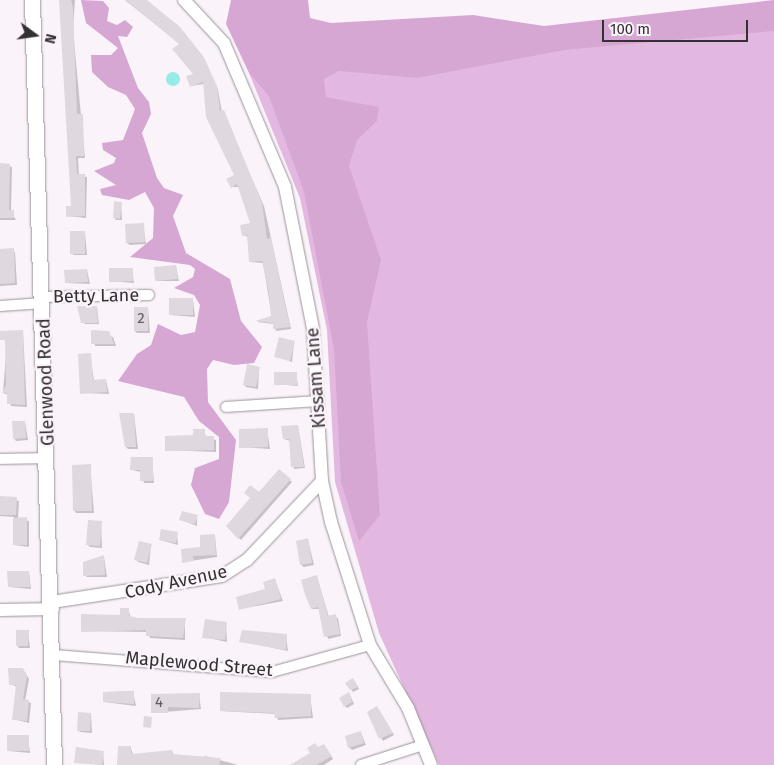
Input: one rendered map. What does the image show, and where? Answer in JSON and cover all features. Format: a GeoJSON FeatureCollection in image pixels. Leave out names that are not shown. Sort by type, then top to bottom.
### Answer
{"type":"FeatureCollection","features":[{"type":"Feature","properties":{"kind":"main road","name":"Glenwood Road"},"geometry":{"type":"LineString","coordinates":[[32,0],[44,300],[54,655],[54,765]]}},
{"type":"Feature","properties":{"kind":"street","name":"Kissam Lane"},"geometry":{"type":"LineString","coordinates":[[184,0],[224,43],[285,187],[313,329],[322,481],[343,566],[370,645],[408,708],[431,765]]}},
{"type":"Feature","properties":{"kind":"street","name":"Betty Lane"},"geometry":{"type":"LineString","coordinates":[[0,306],[44,300],[149,295]]}},
{"type":"Feature","properties":{"kind":"street"},"geometry":{"type":"LineString","coordinates":[[226,407],[318,401]]}},
{"type":"Feature","properties":{"kind":"street"},"geometry":{"type":"LineString","coordinates":[[0,459],[48,458]]}},
{"type":"Feature","properties":{"kind":"street","name":"Cody Avenue"},"geometry":{"type":"LineString","coordinates":[[0,610],[52,605],[222,576],[246,560],[322,481]]}},
{"type":"Feature","properties":{"kind":"street","name":"Maplewood Street"},"geometry":{"type":"LineString","coordinates":[[54,655],[199,663],[272,672],[370,645]]}},
{"type":"Feature","properties":{"kind":"street"},"geometry":{"type":"LineString","coordinates":[[361,765],[423,745]]}},
{"type":"Feature","properties":{"kind":"shaded area"},"geometry":{"type":"Polygon","coordinates":[[[81,0],[103,1],[109,8],[107,21],[117,25],[125,20],[133,27],[127,37],[118,36],[138,88],[149,102],[151,114],[142,133],[157,178],[164,188],[183,195],[173,216],[186,253],[230,279],[241,321],[262,347],[254,363],[234,365],[213,360],[207,369],[208,402],[236,440],[229,502],[219,519],[205,514],[191,485],[195,468],[219,459],[219,437],[199,421],[184,397],[118,381],[137,354],[151,345],[158,324],[181,335],[195,332],[200,305],[194,295],[174,288],[193,277],[195,269],[190,265],[130,257],[153,238],[154,208],[145,192],[129,200],[102,195],[100,189],[116,185],[94,171],[114,163],[116,158],[103,150],[102,143],[123,140],[135,109],[126,95],[108,87],[92,72],[91,55],[111,55],[118,48],[86,23],[81,0]]]}},
{"type":"Feature","properties":{"kind":"shaded area"},"geometry":{"type":"Polygon","coordinates":[[[231,0],[308,0],[310,18],[331,23],[473,15],[544,26],[774,0],[774,31],[564,50],[417,78],[339,71],[324,79],[326,97],[379,107],[377,121],[357,140],[349,166],[381,260],[367,322],[380,515],[359,541],[341,482],[334,349],[304,192],[269,96],[249,73],[226,24],[231,0]]]}},
{"type":"Feature","properties":{"kind":"shaded area"},"geometry":{"type":"Polygon","coordinates":[[[774,9],[774,765],[439,765],[379,633],[335,482],[327,330],[300,198],[249,73],[774,9]]]}},
{"type":"Feature","properties":{"kind":"water"},"geometry":{"type":"Polygon","coordinates":[[[173,72],[178,74],[180,79],[178,84],[173,86],[168,84],[166,79],[168,74],[173,72]]]}},
{"type":"Feature","properties":{"kind":"building"},"geometry":{"type":"Polygon","coordinates":[[[59,0],[71,0],[73,8],[77,114],[83,114],[84,156],[76,156],[77,174],[85,174],[85,216],[66,217],[66,206],[71,206],[59,0]]]}},
{"type":"Feature","properties":{"kind":"building"},"geometry":{"type":"Polygon","coordinates":[[[126,0],[147,0],[180,27],[203,56],[217,86],[220,111],[224,110],[262,203],[267,239],[271,238],[290,327],[273,329],[273,323],[255,321],[271,316],[269,293],[262,261],[249,262],[247,235],[242,236],[240,225],[250,223],[237,184],[231,188],[226,179],[234,175],[206,117],[203,82],[190,87],[186,76],[193,74],[172,49],[179,44],[126,0]]]}},
{"type":"Feature","properties":{"kind":"building"},"geometry":{"type":"Polygon","coordinates":[[[0,163],[10,164],[9,210],[14,210],[14,218],[0,218],[0,163]]]}},
{"type":"Feature","properties":{"kind":"building"},"geometry":{"type":"Polygon","coordinates":[[[114,201],[122,202],[120,219],[113,218],[114,201]]]}},
{"type":"Feature","properties":{"kind":"building"},"geometry":{"type":"Polygon","coordinates":[[[144,223],[145,242],[126,243],[125,224],[144,223]]]}},
{"type":"Feature","properties":{"kind":"building"},"geometry":{"type":"Polygon","coordinates":[[[70,231],[85,231],[85,254],[70,254],[70,231]]]}},
{"type":"Feature","properties":{"kind":"building"},"geometry":{"type":"Polygon","coordinates":[[[14,248],[15,283],[0,284],[0,249],[14,248]]]}},
{"type":"Feature","properties":{"kind":"building"},"geometry":{"type":"Polygon","coordinates":[[[176,265],[178,279],[155,281],[154,267],[176,265]]]}},
{"type":"Feature","properties":{"kind":"building"},"geometry":{"type":"Polygon","coordinates":[[[109,268],[133,268],[133,281],[109,282],[109,268]]]}},
{"type":"Feature","properties":{"kind":"building"},"geometry":{"type":"Polygon","coordinates":[[[87,269],[88,282],[65,283],[64,270],[87,269]]]}},
{"type":"Feature","properties":{"kind":"building"},"geometry":{"type":"Polygon","coordinates":[[[169,298],[193,298],[193,315],[169,315],[169,298]]]}},
{"type":"Feature","properties":{"kind":"building"},"geometry":{"type":"Polygon","coordinates":[[[77,306],[97,306],[98,323],[81,323],[77,306]]]}},
{"type":"Feature","properties":{"kind":"building"},"geometry":{"type":"Polygon","coordinates":[[[134,307],[148,307],[148,331],[134,331],[134,307]]]}},
{"type":"Feature","properties":{"kind":"building"},"geometry":{"type":"Polygon","coordinates":[[[23,330],[25,405],[7,404],[7,393],[2,393],[6,385],[5,340],[0,340],[0,331],[23,330]]]}},
{"type":"Feature","properties":{"kind":"building"},"geometry":{"type":"Polygon","coordinates":[[[91,330],[109,331],[114,344],[91,344],[91,330]]]}},
{"type":"Feature","properties":{"kind":"building"},"geometry":{"type":"Polygon","coordinates":[[[279,337],[295,341],[290,361],[274,357],[279,337]]]}},
{"type":"Feature","properties":{"kind":"building"},"geometry":{"type":"Polygon","coordinates":[[[91,353],[93,380],[106,379],[107,392],[80,394],[78,354],[91,353]]]}},
{"type":"Feature","properties":{"kind":"building"},"geometry":{"type":"Polygon","coordinates":[[[247,364],[260,367],[256,387],[243,385],[247,364]]]}},
{"type":"Feature","properties":{"kind":"building"},"geometry":{"type":"Polygon","coordinates":[[[274,372],[297,372],[297,385],[274,385],[274,372]]]}},
{"type":"Feature","properties":{"kind":"building"},"geometry":{"type":"Polygon","coordinates":[[[119,413],[134,413],[136,447],[125,447],[119,413]]]}},
{"type":"Feature","properties":{"kind":"building"},"geometry":{"type":"Polygon","coordinates":[[[12,421],[25,421],[26,438],[13,439],[12,421]]]}},
{"type":"Feature","properties":{"kind":"building"},"geometry":{"type":"Polygon","coordinates":[[[298,425],[304,467],[291,467],[289,439],[283,439],[281,426],[298,425]]]}},
{"type":"Feature","properties":{"kind":"building"},"geometry":{"type":"Polygon","coordinates":[[[268,428],[268,447],[239,448],[239,429],[268,428]]]}},
{"type":"Feature","properties":{"kind":"building"},"geometry":{"type":"Polygon","coordinates":[[[193,429],[205,429],[205,436],[214,436],[214,450],[165,451],[165,436],[193,435],[193,429]]]}},
{"type":"Feature","properties":{"kind":"building"},"geometry":{"type":"Polygon","coordinates":[[[131,457],[153,457],[153,481],[140,481],[140,470],[130,470],[131,457]]]}},
{"type":"Feature","properties":{"kind":"building"},"geometry":{"type":"Polygon","coordinates":[[[91,464],[92,511],[73,511],[72,465],[91,464]]]}},
{"type":"Feature","properties":{"kind":"building"},"geometry":{"type":"Polygon","coordinates":[[[279,469],[291,479],[238,539],[226,526],[250,498],[244,493],[250,485],[259,492],[279,469]]]}},
{"type":"Feature","properties":{"kind":"building"},"geometry":{"type":"Polygon","coordinates":[[[0,496],[17,497],[16,515],[0,515],[0,496]]]}},
{"type":"Feature","properties":{"kind":"building"},"geometry":{"type":"Polygon","coordinates":[[[182,511],[198,515],[195,524],[179,520],[182,511]]]}},
{"type":"Feature","properties":{"kind":"building"},"geometry":{"type":"Polygon","coordinates":[[[27,517],[27,545],[13,545],[13,518],[27,517]]]}},
{"type":"Feature","properties":{"kind":"building"},"geometry":{"type":"Polygon","coordinates":[[[88,520],[102,521],[100,546],[86,545],[88,520]]]}},
{"type":"Feature","properties":{"kind":"building"},"geometry":{"type":"Polygon","coordinates":[[[161,529],[178,532],[176,543],[159,540],[161,529]]]}},
{"type":"Feature","properties":{"kind":"building"},"geometry":{"type":"Polygon","coordinates":[[[215,534],[216,555],[193,556],[194,561],[182,563],[181,549],[200,547],[200,535],[215,534]]]}},
{"type":"Feature","properties":{"kind":"building"},"geometry":{"type":"Polygon","coordinates":[[[308,538],[312,563],[300,565],[296,541],[308,538]]]}},
{"type":"Feature","properties":{"kind":"building"},"geometry":{"type":"Polygon","coordinates":[[[139,541],[152,544],[147,563],[134,560],[139,541]]]}},
{"type":"Feature","properties":{"kind":"building"},"geometry":{"type":"Polygon","coordinates":[[[104,555],[105,575],[83,576],[83,562],[104,555]]]}},
{"type":"Feature","properties":{"kind":"building"},"geometry":{"type":"Polygon","coordinates":[[[7,571],[29,571],[30,587],[8,587],[7,571]]]}},
{"type":"Feature","properties":{"kind":"building"},"geometry":{"type":"Polygon","coordinates":[[[317,575],[328,616],[336,614],[340,634],[324,637],[318,607],[311,609],[305,595],[301,580],[317,575]]]}},
{"type":"Feature","properties":{"kind":"building"},"geometry":{"type":"Polygon","coordinates":[[[275,578],[281,599],[239,610],[236,597],[265,589],[263,582],[275,578]]]}},
{"type":"Feature","properties":{"kind":"building"},"geometry":{"type":"Polygon","coordinates":[[[120,608],[129,608],[129,616],[138,618],[186,618],[183,638],[146,636],[146,630],[81,632],[81,614],[120,615],[120,608]]]}},
{"type":"Feature","properties":{"kind":"building"},"geometry":{"type":"Polygon","coordinates":[[[205,619],[227,622],[225,640],[202,638],[205,619]]]}},
{"type":"Feature","properties":{"kind":"building"},"geometry":{"type":"Polygon","coordinates":[[[16,630],[29,630],[28,646],[16,646],[16,630]]]}},
{"type":"Feature","properties":{"kind":"building"},"geometry":{"type":"Polygon","coordinates":[[[242,630],[287,634],[286,650],[239,642],[242,630]]]}},
{"type":"Feature","properties":{"kind":"building"},"geometry":{"type":"Polygon","coordinates":[[[8,668],[23,668],[27,676],[23,699],[29,700],[27,721],[12,720],[16,685],[9,685],[8,668]]]}},
{"type":"Feature","properties":{"kind":"building"},"geometry":{"type":"Polygon","coordinates":[[[353,678],[358,687],[350,690],[345,683],[353,678]]]}},
{"type":"Feature","properties":{"kind":"building"},"geometry":{"type":"Polygon","coordinates":[[[134,691],[134,704],[103,702],[103,692],[134,691]]]}},
{"type":"Feature","properties":{"kind":"building"},"geometry":{"type":"Polygon","coordinates":[[[220,692],[311,694],[311,716],[275,718],[274,713],[220,711],[220,692]]]}},
{"type":"Feature","properties":{"kind":"building"},"geometry":{"type":"Polygon","coordinates":[[[349,692],[352,702],[344,707],[339,698],[349,692]]]}},
{"type":"Feature","properties":{"kind":"building"},"geometry":{"type":"Polygon","coordinates":[[[200,693],[199,708],[168,707],[168,713],[151,713],[151,694],[200,693]]]}},
{"type":"Feature","properties":{"kind":"building"},"geometry":{"type":"Polygon","coordinates":[[[377,706],[393,733],[379,739],[367,712],[377,706]]]}},
{"type":"Feature","properties":{"kind":"building"},"geometry":{"type":"Polygon","coordinates":[[[78,712],[91,713],[90,731],[77,731],[78,712]]]}},
{"type":"Feature","properties":{"kind":"building"},"geometry":{"type":"Polygon","coordinates":[[[144,716],[152,717],[151,728],[143,727],[144,716]]]}},
{"type":"Feature","properties":{"kind":"building"},"geometry":{"type":"Polygon","coordinates":[[[361,731],[364,743],[348,748],[345,736],[361,731]]]}},
{"type":"Feature","properties":{"kind":"building"},"geometry":{"type":"Polygon","coordinates":[[[7,735],[29,735],[29,751],[7,751],[7,735]]]}},
{"type":"Feature","properties":{"kind":"building"},"geometry":{"type":"Polygon","coordinates":[[[315,743],[318,747],[324,744],[332,756],[316,765],[290,765],[310,753],[307,748],[315,743]]]}},
{"type":"Feature","properties":{"kind":"building"},"geometry":{"type":"Polygon","coordinates":[[[118,746],[131,746],[131,754],[172,750],[172,754],[221,758],[219,765],[117,765],[118,746]]]}},
{"type":"Feature","properties":{"kind":"building"},"geometry":{"type":"Polygon","coordinates":[[[76,747],[104,751],[102,765],[74,763],[76,747]]]}}]}
